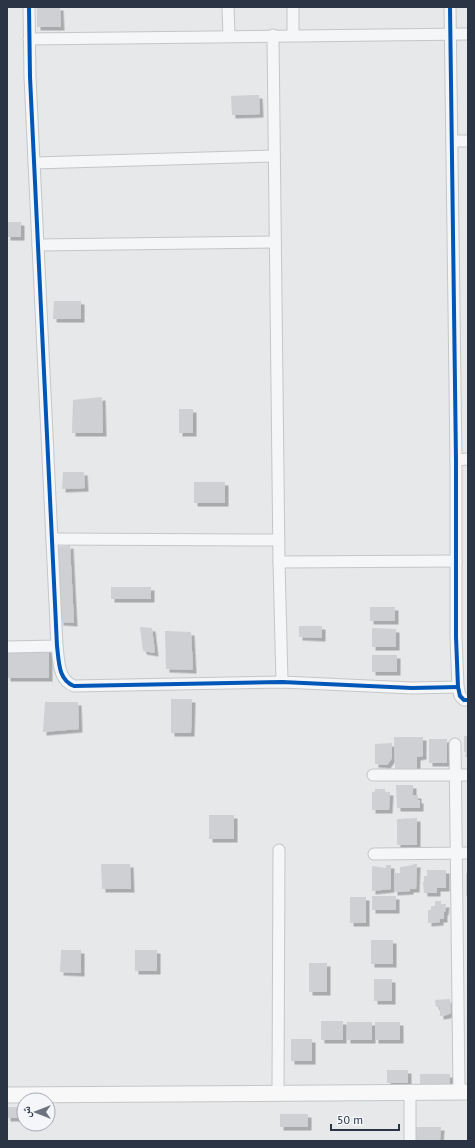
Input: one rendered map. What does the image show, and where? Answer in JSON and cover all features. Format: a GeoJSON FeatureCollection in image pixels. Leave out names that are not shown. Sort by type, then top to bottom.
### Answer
{"type":"FeatureCollection","features":[{"type":"Feature","properties":{"kind":"main road"},"geometry":{"type":"LineString","coordinates":[[7,1095],[464,1092]]}},
{"type":"Feature","properties":{"kind":"street"},"geometry":{"type":"LineString","coordinates":[[29,7],[34,163],[57,646],[61,674],[68,684],[74,686],[282,682],[412,688],[458,687]]}},
{"type":"Feature","properties":{"kind":"street"},"geometry":{"type":"LineString","coordinates":[[228,7],[229,36]]}},
{"type":"Feature","properties":{"kind":"street"},"geometry":{"type":"LineString","coordinates":[[293,7],[293,35]]}},
{"type":"Feature","properties":{"kind":"street"},"geometry":{"type":"LineString","coordinates":[[450,7],[458,687],[460,696],[464,700],[468,700]]}},
{"type":"Feature","properties":{"kind":"street"},"geometry":{"type":"LineString","coordinates":[[29,39],[468,34]]}},
{"type":"Feature","properties":{"kind":"street"},"geometry":{"type":"LineString","coordinates":[[273,36],[278,562],[282,682]]}},
{"type":"Feature","properties":{"kind":"street"},"geometry":{"type":"LineString","coordinates":[[452,141],[468,141]]}},
{"type":"Feature","properties":{"kind":"street"},"geometry":{"type":"LineString","coordinates":[[34,163],[274,156]]}},
{"type":"Feature","properties":{"kind":"street"},"geometry":{"type":"LineString","coordinates":[[38,245],[275,242]]}},
{"type":"Feature","properties":{"kind":"street"},"geometry":{"type":"LineString","coordinates":[[456,460],[468,460]]}},
{"type":"Feature","properties":{"kind":"street"},"geometry":{"type":"LineString","coordinates":[[52,539],[278,540]]}},
{"type":"Feature","properties":{"kind":"street"},"geometry":{"type":"LineString","coordinates":[[278,562],[456,561]]}},
{"type":"Feature","properties":{"kind":"street"},"geometry":{"type":"LineString","coordinates":[[7,647],[57,646]]}},
{"type":"Feature","properties":{"kind":"street"},"geometry":{"type":"LineString","coordinates":[[455,744],[456,853],[464,1092]]}},
{"type":"Feature","properties":{"kind":"street"},"geometry":{"type":"LineString","coordinates":[[373,774],[468,775]]}},
{"type":"Feature","properties":{"kind":"street"},"geometry":{"type":"LineString","coordinates":[[278,850],[278,1093]]}},
{"type":"Feature","properties":{"kind":"street"},"geometry":{"type":"LineString","coordinates":[[374,854],[468,853]]}},
{"type":"Feature","properties":{"kind":"street"},"geometry":{"type":"LineString","coordinates":[[410,1092],[410,1141]]}},
{"type":"Feature","properties":{"kind":"building"},"geometry":{"type":"Polygon","coordinates":[[[37,7],[60,7],[61,27],[37,27],[37,7]]]}},
{"type":"Feature","properties":{"kind":"building"},"geometry":{"type":"Polygon","coordinates":[[[259,95],[260,114],[232,115],[231,96],[259,95]]]}},
{"type":"Feature","properties":{"kind":"building"},"geometry":{"type":"Polygon","coordinates":[[[7,222],[21,222],[21,237],[7,237],[7,222]]]}},
{"type":"Feature","properties":{"kind":"building"},"geometry":{"type":"Polygon","coordinates":[[[54,301],[81,301],[81,319],[53,319],[54,301]]]}},
{"type":"Feature","properties":{"kind":"building"},"geometry":{"type":"Polygon","coordinates":[[[102,397],[103,433],[72,433],[73,400],[102,397]]]}},
{"type":"Feature","properties":{"kind":"building"},"geometry":{"type":"Polygon","coordinates":[[[179,409],[193,409],[193,433],[179,433],[179,409]]]}},
{"type":"Feature","properties":{"kind":"building"},"geometry":{"type":"Polygon","coordinates":[[[63,472],[84,472],[85,488],[62,489],[63,472]]]}},
{"type":"Feature","properties":{"kind":"building"},"geometry":{"type":"Polygon","coordinates":[[[194,482],[225,482],[225,503],[194,503],[194,482]]]}},
{"type":"Feature","properties":{"kind":"building"},"geometry":{"type":"Polygon","coordinates":[[[70,545],[74,623],[60,622],[57,547],[70,545]]]}},
{"type":"Feature","properties":{"kind":"building"},"geometry":{"type":"Polygon","coordinates":[[[111,587],[151,587],[151,599],[111,599],[111,587]]]}},
{"type":"Feature","properties":{"kind":"building"},"geometry":{"type":"Polygon","coordinates":[[[370,607],[395,607],[395,621],[370,621],[370,607]]]}},
{"type":"Feature","properties":{"kind":"building"},"geometry":{"type":"Polygon","coordinates":[[[299,626],[322,626],[322,638],[299,637],[299,626]]]}},
{"type":"Feature","properties":{"kind":"building"},"geometry":{"type":"Polygon","coordinates":[[[140,627],[152,628],[155,653],[143,651],[140,627]]]}},
{"type":"Feature","properties":{"kind":"building"},"geometry":{"type":"Polygon","coordinates":[[[372,628],[396,629],[396,647],[372,647],[372,628]]]}},
{"type":"Feature","properties":{"kind":"building"},"geometry":{"type":"Polygon","coordinates":[[[165,631],[191,632],[193,670],[166,669],[165,631]]]}},
{"type":"Feature","properties":{"kind":"building"},"geometry":{"type":"Polygon","coordinates":[[[7,649],[49,649],[49,678],[7,678],[7,649]]]}},
{"type":"Feature","properties":{"kind":"building"},"geometry":{"type":"Polygon","coordinates":[[[372,655],[397,655],[397,672],[372,672],[372,655]]]}},
{"type":"Feature","properties":{"kind":"building"},"geometry":{"type":"Polygon","coordinates":[[[171,699],[192,699],[191,733],[171,733],[171,699]]]}},
{"type":"Feature","properties":{"kind":"building"},"geometry":{"type":"Polygon","coordinates":[[[45,702],[78,702],[79,729],[43,732],[45,702]]]}},
{"type":"Feature","properties":{"kind":"building"},"geometry":{"type":"Polygon","coordinates":[[[464,736],[468,736],[468,757],[465,757],[466,752],[464,752],[464,736]]]}},
{"type":"Feature","properties":{"kind":"building"},"geometry":{"type":"Polygon","coordinates":[[[394,737],[423,737],[423,756],[417,757],[417,769],[395,769],[394,737]]]}},
{"type":"Feature","properties":{"kind":"building"},"geometry":{"type":"Polygon","coordinates":[[[429,739],[447,739],[447,763],[429,763],[429,739]]]}},
{"type":"Feature","properties":{"kind":"building"},"geometry":{"type":"Polygon","coordinates":[[[392,743],[392,758],[387,765],[375,764],[375,744],[392,743]]]}},
{"type":"Feature","properties":{"kind":"building"},"geometry":{"type":"Polygon","coordinates":[[[396,785],[413,785],[413,795],[418,795],[418,800],[420,800],[420,808],[397,808],[396,785]]]}},
{"type":"Feature","properties":{"kind":"building"},"geometry":{"type":"Polygon","coordinates":[[[375,789],[385,789],[385,792],[390,792],[389,810],[372,810],[372,792],[375,792],[375,789]]]}},
{"type":"Feature","properties":{"kind":"building"},"geometry":{"type":"Polygon","coordinates":[[[209,815],[234,815],[234,839],[209,839],[209,815]]]}},
{"type":"Feature","properties":{"kind":"building"},"geometry":{"type":"Polygon","coordinates":[[[417,818],[417,845],[397,845],[397,819],[417,818]]]}},
{"type":"Feature","properties":{"kind":"building"},"geometry":{"type":"Polygon","coordinates":[[[101,864],[130,864],[131,889],[102,889],[101,864]]]}},
{"type":"Feature","properties":{"kind":"building"},"geometry":{"type":"Polygon","coordinates":[[[417,864],[416,889],[394,892],[394,873],[400,873],[400,867],[417,864]]]}},
{"type":"Feature","properties":{"kind":"building"},"geometry":{"type":"Polygon","coordinates":[[[386,865],[391,865],[391,889],[372,891],[372,866],[386,868],[386,865]]]}},
{"type":"Feature","properties":{"kind":"building"},"geometry":{"type":"Polygon","coordinates":[[[427,870],[446,870],[446,888],[437,888],[437,893],[424,893],[423,882],[424,876],[427,876],[427,870]]]}},
{"type":"Feature","properties":{"kind":"building"},"geometry":{"type":"Polygon","coordinates":[[[466,873],[468,873],[468,896],[466,896],[466,873]]]}},
{"type":"Feature","properties":{"kind":"building"},"geometry":{"type":"Polygon","coordinates":[[[372,896],[396,896],[396,910],[372,910],[372,896]]]}},
{"type":"Feature","properties":{"kind":"building"},"geometry":{"type":"Polygon","coordinates":[[[350,897],[366,897],[366,923],[350,923],[350,897]]]}},
{"type":"Feature","properties":{"kind":"building"},"geometry":{"type":"Polygon","coordinates":[[[435,901],[441,901],[441,904],[446,904],[444,919],[440,919],[440,922],[428,923],[428,910],[431,910],[431,906],[435,906],[435,901]]]}},
{"type":"Feature","properties":{"kind":"building"},"geometry":{"type":"Polygon","coordinates":[[[371,940],[393,940],[393,964],[371,964],[371,940]]]}},
{"type":"Feature","properties":{"kind":"building"},"geometry":{"type":"Polygon","coordinates":[[[61,950],[81,950],[81,973],[60,972],[61,950]]]}},
{"type":"Feature","properties":{"kind":"building"},"geometry":{"type":"Polygon","coordinates":[[[135,950],[157,950],[157,971],[135,971],[135,950]]]}},
{"type":"Feature","properties":{"kind":"building"},"geometry":{"type":"Polygon","coordinates":[[[309,963],[327,963],[327,992],[309,992],[309,963]]]}},
{"type":"Feature","properties":{"kind":"building"},"geometry":{"type":"Polygon","coordinates":[[[374,979],[392,979],[392,1001],[374,1001],[374,979]]]}},
{"type":"Feature","properties":{"kind":"building"},"geometry":{"type":"Polygon","coordinates":[[[450,999],[451,1013],[440,1016],[440,1007],[436,1007],[435,1000],[450,999]]]}},
{"type":"Feature","properties":{"kind":"building"},"geometry":{"type":"Polygon","coordinates":[[[321,1021],[343,1021],[343,1040],[321,1040],[321,1021]]]}},
{"type":"Feature","properties":{"kind":"building"},"geometry":{"type":"Polygon","coordinates":[[[347,1022],[372,1022],[372,1040],[347,1040],[347,1022]]]}},
{"type":"Feature","properties":{"kind":"building"},"geometry":{"type":"Polygon","coordinates":[[[375,1022],[400,1022],[400,1040],[375,1040],[375,1022]]]}},
{"type":"Feature","properties":{"kind":"building"},"geometry":{"type":"Polygon","coordinates":[[[291,1039],[312,1039],[312,1061],[291,1061],[291,1039]]]}},
{"type":"Feature","properties":{"kind":"building"},"geometry":{"type":"Polygon","coordinates":[[[387,1070],[408,1070],[408,1083],[387,1083],[387,1070]]]}},
{"type":"Feature","properties":{"kind":"building"},"geometry":{"type":"Polygon","coordinates":[[[420,1074],[450,1074],[450,1085],[420,1085],[420,1074]]]}},
{"type":"Feature","properties":{"kind":"building"},"geometry":{"type":"Polygon","coordinates":[[[7,1107],[16,1107],[16,1118],[7,1118],[7,1107]]]}},
{"type":"Feature","properties":{"kind":"building"},"geometry":{"type":"Polygon","coordinates":[[[280,1114],[308,1114],[308,1127],[280,1127],[280,1114]]]}},
{"type":"Feature","properties":{"kind":"building"},"geometry":{"type":"Polygon","coordinates":[[[413,1127],[441,1127],[440,1141],[413,1141],[413,1127]]]}},
{"type":"Feature","properties":{"kind":"cycle path"},"geometry":{"type":"LineString","coordinates":[[29,7],[30,77],[57,646],[62,675],[74,686],[282,682],[412,688],[458,687]]}},
{"type":"Feature","properties":{"kind":"cycle path"},"geometry":{"type":"LineString","coordinates":[[450,7],[456,460],[456,637],[458,687],[460,696],[464,700],[468,700]]}}]}
